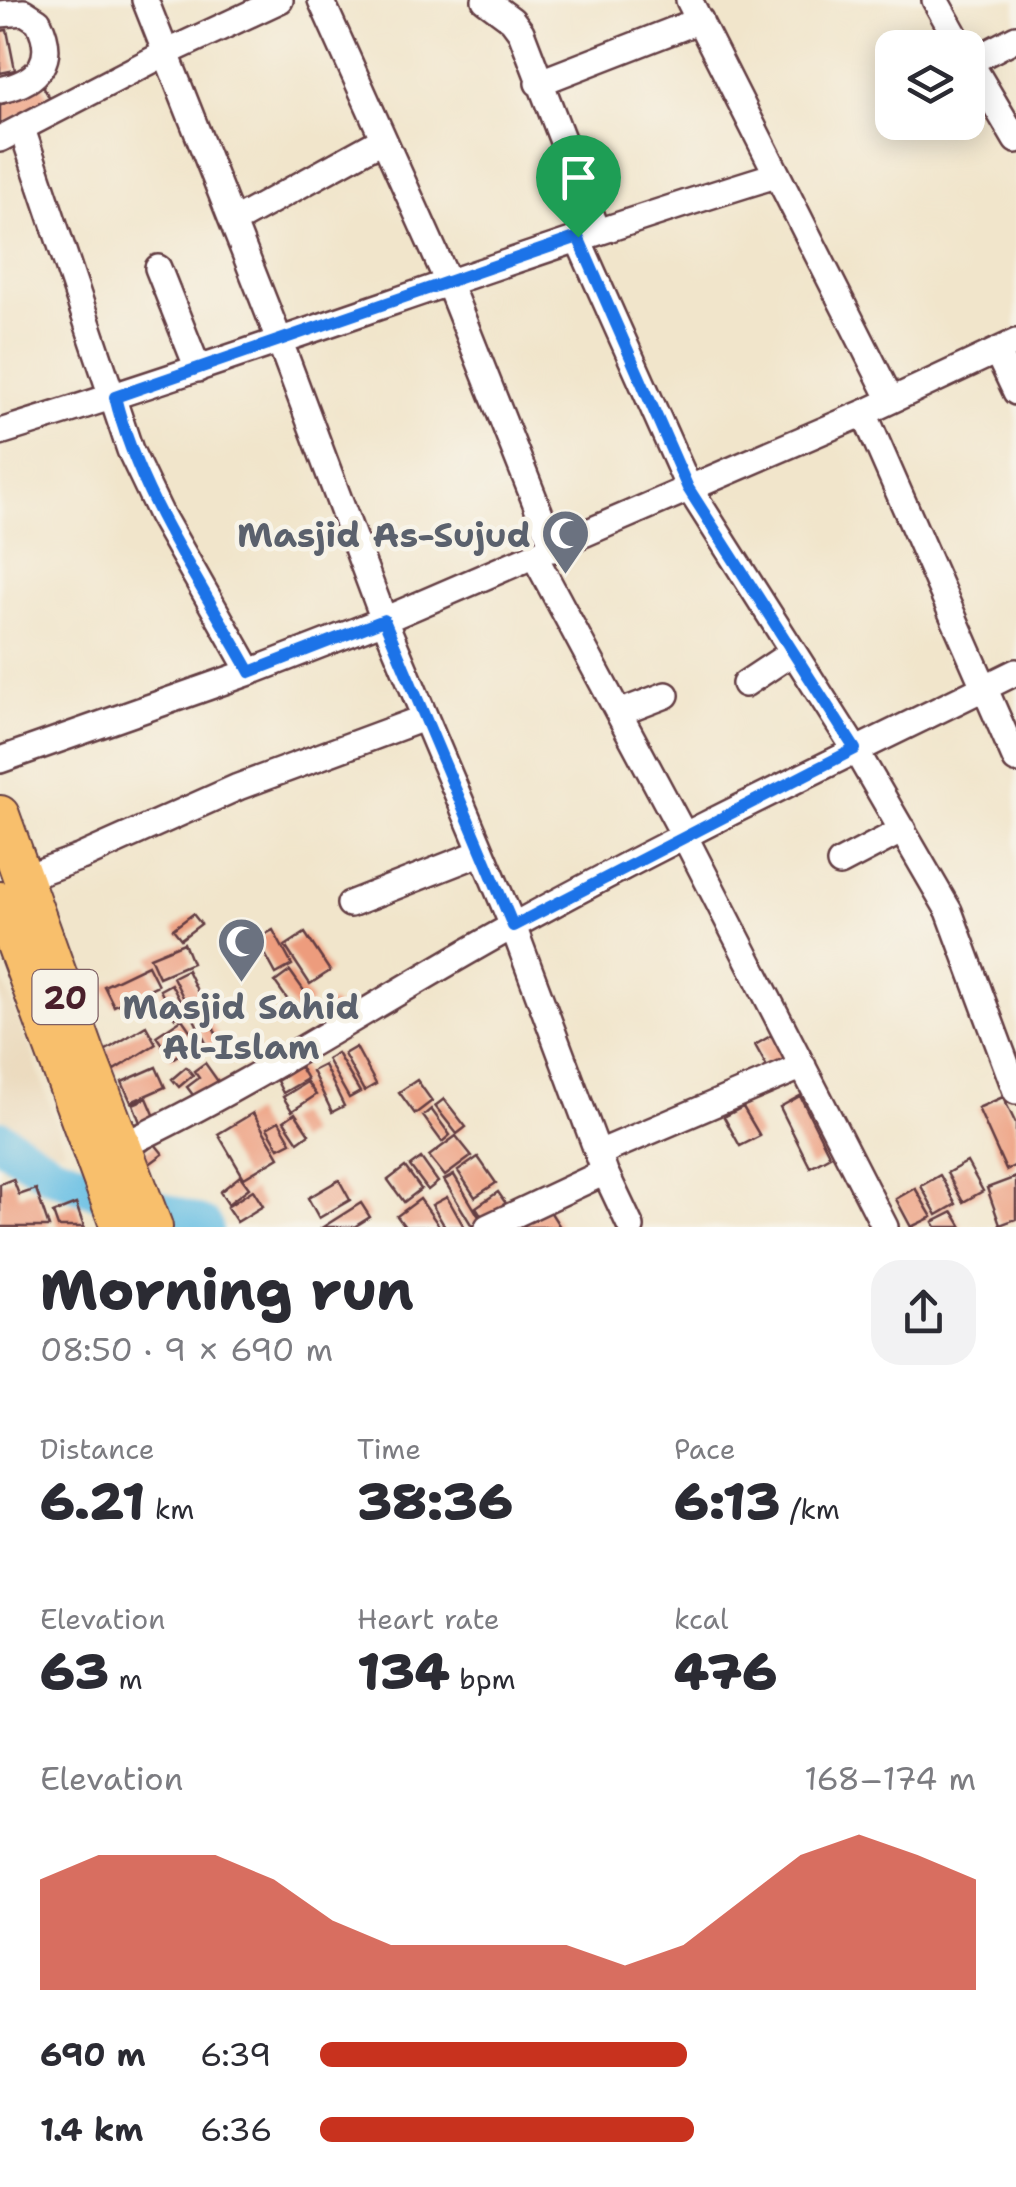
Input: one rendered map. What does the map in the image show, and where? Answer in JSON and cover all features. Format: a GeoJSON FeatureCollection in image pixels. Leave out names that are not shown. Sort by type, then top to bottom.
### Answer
{"type":"FeatureCollection","features":[{"type":"Feature","properties":{"kind":"highway","name":"20"},"geometry":{"type":"LineString","coordinates":[[0,816],[11,889],[126,1193]]}},
{"type":"Feature","properties":{"kind":"street"},"geometry":{"type":"LineString","coordinates":[[145,0],[384,620],[513,926],[630,1227]]}},
{"type":"Feature","properties":{"kind":"street"},"geometry":{"type":"LineString","coordinates":[[250,672],[155,503],[130,450],[115,397],[11,134],[166,53],[280,0]]}},
{"type":"Feature","properties":{"kind":"street"},"geometry":{"type":"LineString","coordinates":[[321,0],[448,282],[545,553],[619,713],[885,1227]]}},
{"type":"Feature","properties":{"kind":"street"},"geometry":{"type":"LineString","coordinates":[[485,0],[518,28],[587,234],[688,488],[855,749],[949,911],[1009,1048],[1016,1091]]}},
{"type":"Feature","properties":{"kind":"street"},"geometry":{"type":"LineString","coordinates":[[935,0],[952,30]]}},
{"type":"Feature","properties":{"kind":"street"},"geometry":{"type":"LineString","coordinates":[[538,83],[695,10],[891,400]]}},
{"type":"Feature","properties":{"kind":"street"},"geometry":{"type":"LineString","coordinates":[[0,14],[24,12],[38,20],[47,50],[43,66],[33,76],[0,90]]}},
{"type":"Feature","properties":{"kind":"street"},"geometry":{"type":"LineString","coordinates":[[985,49],[1016,38]]}},
{"type":"Feature","properties":{"kind":"street"},"geometry":{"type":"LineString","coordinates":[[985,87],[1016,140]]}},
{"type":"Feature","properties":{"kind":"street"},"geometry":{"type":"LineString","coordinates":[[233,222],[382,140]]}},
{"type":"Feature","properties":{"kind":"street"},"geometry":{"type":"LineString","coordinates":[[0,432],[115,397],[587,234],[776,174]]}},
{"type":"Feature","properties":{"kind":"street"},"geometry":{"type":"LineString","coordinates":[[158,268],[198,369]]}},
{"type":"Feature","properties":{"kind":"street"},"geometry":{"type":"LineString","coordinates":[[0,760],[384,620],[545,553],[1007,347],[1016,392]]}},
{"type":"Feature","properties":{"kind":"street"},"geometry":{"type":"LineString","coordinates":[[864,413],[1016,760]]}},
{"type":"Feature","properties":{"kind":"street"},"geometry":{"type":"LineString","coordinates":[[745,684],[793,652]]}},
{"type":"Feature","properties":{"kind":"street"},"geometry":{"type":"LineString","coordinates":[[126,1193],[238,1089],[513,926],[855,749],[1016,672]]}},
{"type":"Feature","properties":{"kind":"street"},"geometry":{"type":"LineString","coordinates":[[619,713],[666,695]]}},
{"type":"Feature","properties":{"kind":"street"},"geometry":{"type":"LineString","coordinates":[[11,889],[238,787],[424,718]]}},
{"type":"Feature","properties":{"kind":"street"},"geometry":{"type":"LineString","coordinates":[[840,863],[903,830]]}},
{"type":"Feature","properties":{"kind":"street"},"geometry":{"type":"LineString","coordinates":[[350,904],[480,853]]}},
{"type":"Feature","properties":{"kind":"street"},"geometry":{"type":"LineString","coordinates":[[488,1227],[602,1162],[803,1066]]}},
{"type":"Feature","properties":{"kind":"shaded area"},"geometry":{"type":"Polygon","coordinates":[[[0,974],[32,1052],[65,1151],[24,1145],[0,1125],[0,974]]]}},
{"type":"Feature","properties":{"kind":"building"},"geometry":{"type":"Polygon","coordinates":[[[7,30],[15,70],[0,73],[0,31],[7,30]]]}},
{"type":"Feature","properties":{"kind":"building"},"geometry":{"type":"Polygon","coordinates":[[[41,83],[50,99],[0,126],[0,106],[41,83]]]}},
{"type":"Feature","properties":{"kind":"building"},"geometry":{"type":"Polygon","coordinates":[[[193,914],[201,924],[181,939],[173,929],[193,914]]]}},
{"type":"Feature","properties":{"kind":"building"},"geometry":{"type":"Polygon","coordinates":[[[273,930],[292,965],[276,974],[257,939],[273,930]]]}},
{"type":"Feature","properties":{"kind":"building"},"geometry":{"type":"Polygon","coordinates":[[[305,933],[330,971],[310,984],[285,946],[305,933]]]}},
{"type":"Feature","properties":{"kind":"building"},"geometry":{"type":"Polygon","coordinates":[[[184,943],[192,963],[159,977],[150,957],[184,943]]]}},
{"type":"Feature","properties":{"kind":"building"},"geometry":{"type":"Polygon","coordinates":[[[148,965],[158,985],[114,1006],[104,986],[148,965]]]}},
{"type":"Feature","properties":{"kind":"building"},"geometry":{"type":"Polygon","coordinates":[[[187,970],[204,1005],[190,1011],[173,977],[187,970]]]}},
{"type":"Feature","properties":{"kind":"building"},"geometry":{"type":"Polygon","coordinates":[[[290,971],[312,1002],[297,1013],[275,982],[290,971]]]}},
{"type":"Feature","properties":{"kind":"building"},"geometry":{"type":"Polygon","coordinates":[[[171,984],[186,1012],[175,1018],[160,990],[171,984]]]}},
{"type":"Feature","properties":{"kind":"building"},"geometry":{"type":"Polygon","coordinates":[[[332,1002],[344,1018],[330,1028],[318,1011],[332,1002]]]}},
{"type":"Feature","properties":{"kind":"building"},"geometry":{"type":"Polygon","coordinates":[[[205,1011],[222,1045],[210,1051],[193,1017],[205,1011]]]}},
{"type":"Feature","properties":{"kind":"building"},"geometry":{"type":"Polygon","coordinates":[[[182,1019],[198,1042],[172,1059],[156,1036],[182,1019]]]}},
{"type":"Feature","properties":{"kind":"building"},"geometry":{"type":"Polygon","coordinates":[[[146,1026],[156,1044],[114,1070],[103,1052],[146,1026]]]}},
{"type":"Feature","properties":{"kind":"building"},"geometry":{"type":"Polygon","coordinates":[[[774,1034],[790,1063],[771,1074],[755,1045],[774,1034]]]}},
{"type":"Feature","properties":{"kind":"building"},"geometry":{"type":"Polygon","coordinates":[[[356,1047],[376,1084],[364,1091],[344,1054],[356,1047]]]}},
{"type":"Feature","properties":{"kind":"building"},"geometry":{"type":"Polygon","coordinates":[[[337,1053],[360,1092],[349,1098],[327,1059],[337,1053]]]}},
{"type":"Feature","properties":{"kind":"building"},"geometry":{"type":"Polygon","coordinates":[[[205,1063],[222,1087],[199,1103],[187,1087],[199,1078],[194,1071],[205,1063]]]}},
{"type":"Feature","properties":{"kind":"building"},"geometry":{"type":"Polygon","coordinates":[[[324,1065],[344,1106],[332,1112],[312,1071],[324,1065]]]}},
{"type":"Feature","properties":{"kind":"building"},"geometry":{"type":"Polygon","coordinates":[[[156,1067],[165,1087],[131,1102],[122,1082],[156,1067]]]}},
{"type":"Feature","properties":{"kind":"building"},"geometry":{"type":"Polygon","coordinates":[[[186,1067],[193,1075],[179,1087],[172,1079],[186,1067]]]}},
{"type":"Feature","properties":{"kind":"building"},"geometry":{"type":"Polygon","coordinates":[[[300,1067],[307,1079],[283,1093],[277,1081],[300,1067]]]}},
{"type":"Feature","properties":{"kind":"building"},"geometry":{"type":"Polygon","coordinates":[[[417,1080],[432,1101],[415,1114],[399,1092],[417,1080]]]}},
{"type":"Feature","properties":{"kind":"building"},"geometry":{"type":"Polygon","coordinates":[[[307,1082],[316,1095],[292,1111],[283,1097],[307,1082]]]}},
{"type":"Feature","properties":{"kind":"building"},"geometry":{"type":"Polygon","coordinates":[[[800,1096],[830,1156],[810,1167],[780,1107],[800,1096]]]}},
{"type":"Feature","properties":{"kind":"building"},"geometry":{"type":"Polygon","coordinates":[[[1003,1097],[1016,1124],[1016,1165],[1006,1170],[978,1108],[1003,1097]]]}},
{"type":"Feature","properties":{"kind":"building"},"geometry":{"type":"Polygon","coordinates":[[[147,1098],[156,1119],[141,1125],[133,1104],[147,1098]]]}},
{"type":"Feature","properties":{"kind":"building"},"geometry":{"type":"Polygon","coordinates":[[[444,1099],[466,1127],[457,1134],[435,1106],[444,1099]]]}},
{"type":"Feature","properties":{"kind":"building"},"geometry":{"type":"Polygon","coordinates":[[[743,1107],[760,1136],[740,1146],[724,1117],[743,1107]]]}},
{"type":"Feature","properties":{"kind":"building"},"geometry":{"type":"Polygon","coordinates":[[[431,1109],[450,1135],[442,1142],[423,1116],[431,1109]]]}},
{"type":"Feature","properties":{"kind":"building"},"geometry":{"type":"Polygon","coordinates":[[[253,1113],[279,1157],[244,1178],[218,1134],[253,1113]]]}},
{"type":"Feature","properties":{"kind":"building"},"geometry":{"type":"Polygon","coordinates":[[[295,1113],[309,1134],[298,1142],[284,1121],[295,1113]]]}},
{"type":"Feature","properties":{"kind":"building"},"geometry":{"type":"Polygon","coordinates":[[[279,1121],[291,1142],[279,1148],[267,1128],[279,1121]]]}},
{"type":"Feature","properties":{"kind":"building"},"geometry":{"type":"Polygon","coordinates":[[[456,1136],[472,1156],[445,1176],[429,1156],[456,1136]]]}},
{"type":"Feature","properties":{"kind":"building"},"geometry":{"type":"Polygon","coordinates":[[[155,1144],[163,1154],[144,1168],[137,1158],[155,1144]]]}},
{"type":"Feature","properties":{"kind":"building"},"geometry":{"type":"Polygon","coordinates":[[[478,1157],[496,1183],[475,1197],[458,1171],[478,1157]]]}},
{"type":"Feature","properties":{"kind":"building"},"geometry":{"type":"Polygon","coordinates":[[[421,1158],[438,1182],[428,1190],[410,1166],[421,1158]]]}},
{"type":"Feature","properties":{"kind":"building"},"geometry":{"type":"Polygon","coordinates":[[[967,1162],[983,1191],[963,1202],[947,1173],[967,1162]]]}},
{"type":"Feature","properties":{"kind":"building"},"geometry":{"type":"Polygon","coordinates":[[[405,1167],[421,1189],[404,1202],[388,1180],[405,1167]]]}},
{"type":"Feature","properties":{"kind":"building"},"geometry":{"type":"Polygon","coordinates":[[[454,1175],[481,1220],[472,1226],[444,1180],[454,1175]]]}},
{"type":"Feature","properties":{"kind":"building"},"geometry":{"type":"Polygon","coordinates":[[[940,1175],[956,1204],[937,1215],[921,1186],[940,1175]]]}},
{"type":"Feature","properties":{"kind":"building"},"geometry":{"type":"Polygon","coordinates":[[[240,1176],[249,1188],[228,1204],[220,1192],[240,1176]]]}},
{"type":"Feature","properties":{"kind":"building"},"geometry":{"type":"Polygon","coordinates":[[[1016,1177],[1016,1219],[1000,1225],[987,1188],[1016,1177]]]}},
{"type":"Feature","properties":{"kind":"building"},"geometry":{"type":"Polygon","coordinates":[[[13,1179],[19,1195],[36,1189],[49,1227],[0,1227],[0,1184],[13,1179]]]}},
{"type":"Feature","properties":{"kind":"building"},"geometry":{"type":"Polygon","coordinates":[[[339,1180],[350,1200],[319,1218],[308,1198],[339,1180]]]}},
{"type":"Feature","properties":{"kind":"building"},"geometry":{"type":"Polygon","coordinates":[[[915,1188],[932,1217],[911,1227],[896,1199],[915,1188]]]}},
{"type":"Feature","properties":{"kind":"building"},"geometry":{"type":"Polygon","coordinates":[[[253,1190],[263,1206],[237,1222],[227,1207],[253,1190]]]}},
{"type":"Feature","properties":{"kind":"building"},"geometry":{"type":"Polygon","coordinates":[[[498,1192],[509,1208],[486,1223],[476,1207],[498,1192]]]}},
{"type":"Feature","properties":{"kind":"building"},"geometry":{"type":"Polygon","coordinates":[[[447,1197],[464,1227],[445,1227],[432,1205],[447,1197]]]}},
{"type":"Feature","properties":{"kind":"building"},"geometry":{"type":"Polygon","coordinates":[[[420,1199],[440,1227],[405,1227],[397,1216],[420,1199]]]}},
{"type":"Feature","properties":{"kind":"building"},"geometry":{"type":"Polygon","coordinates":[[[361,1203],[370,1217],[354,1227],[323,1227],[361,1203]]]}},
{"type":"Feature","properties":{"kind":"building"},"geometry":{"type":"Polygon","coordinates":[[[76,1204],[84,1227],[58,1227],[53,1213],[76,1204]]]}},
{"type":"Feature","properties":{"kind":"building"},"geometry":{"type":"Polygon","coordinates":[[[548,1208],[560,1227],[518,1227],[548,1208]]]}},
{"type":"Feature","properties":{"kind":"building"},"geometry":{"type":"Polygon","coordinates":[[[953,1212],[962,1227],[936,1227],[933,1222],[953,1212]]]}},
{"type":"Feature","properties":{"kind":"waterway"},"geometry":{"type":"LineString","coordinates":[[0,1140],[50,1172],[203,1227]]}},
{"type":"Feature","properties":{"kind":"place","name":"Masjid As-Sujud"},"geometry":{"type":"Point","coordinates":[566,576]}},
{"type":"Feature","properties":{"kind":"place","name":"Masjid Sahid Al-Islam"},"geometry":{"type":"Point","coordinates":[241,984]}},
{"type":"Feature","properties":{"kind":"route"},"geometry":{"type":"LineString","coordinates":[[578,237],[688,488],[855,749],[513,926],[384,620],[250,672],[161,514],[130,450],[115,397],[578,237]]}}]}
